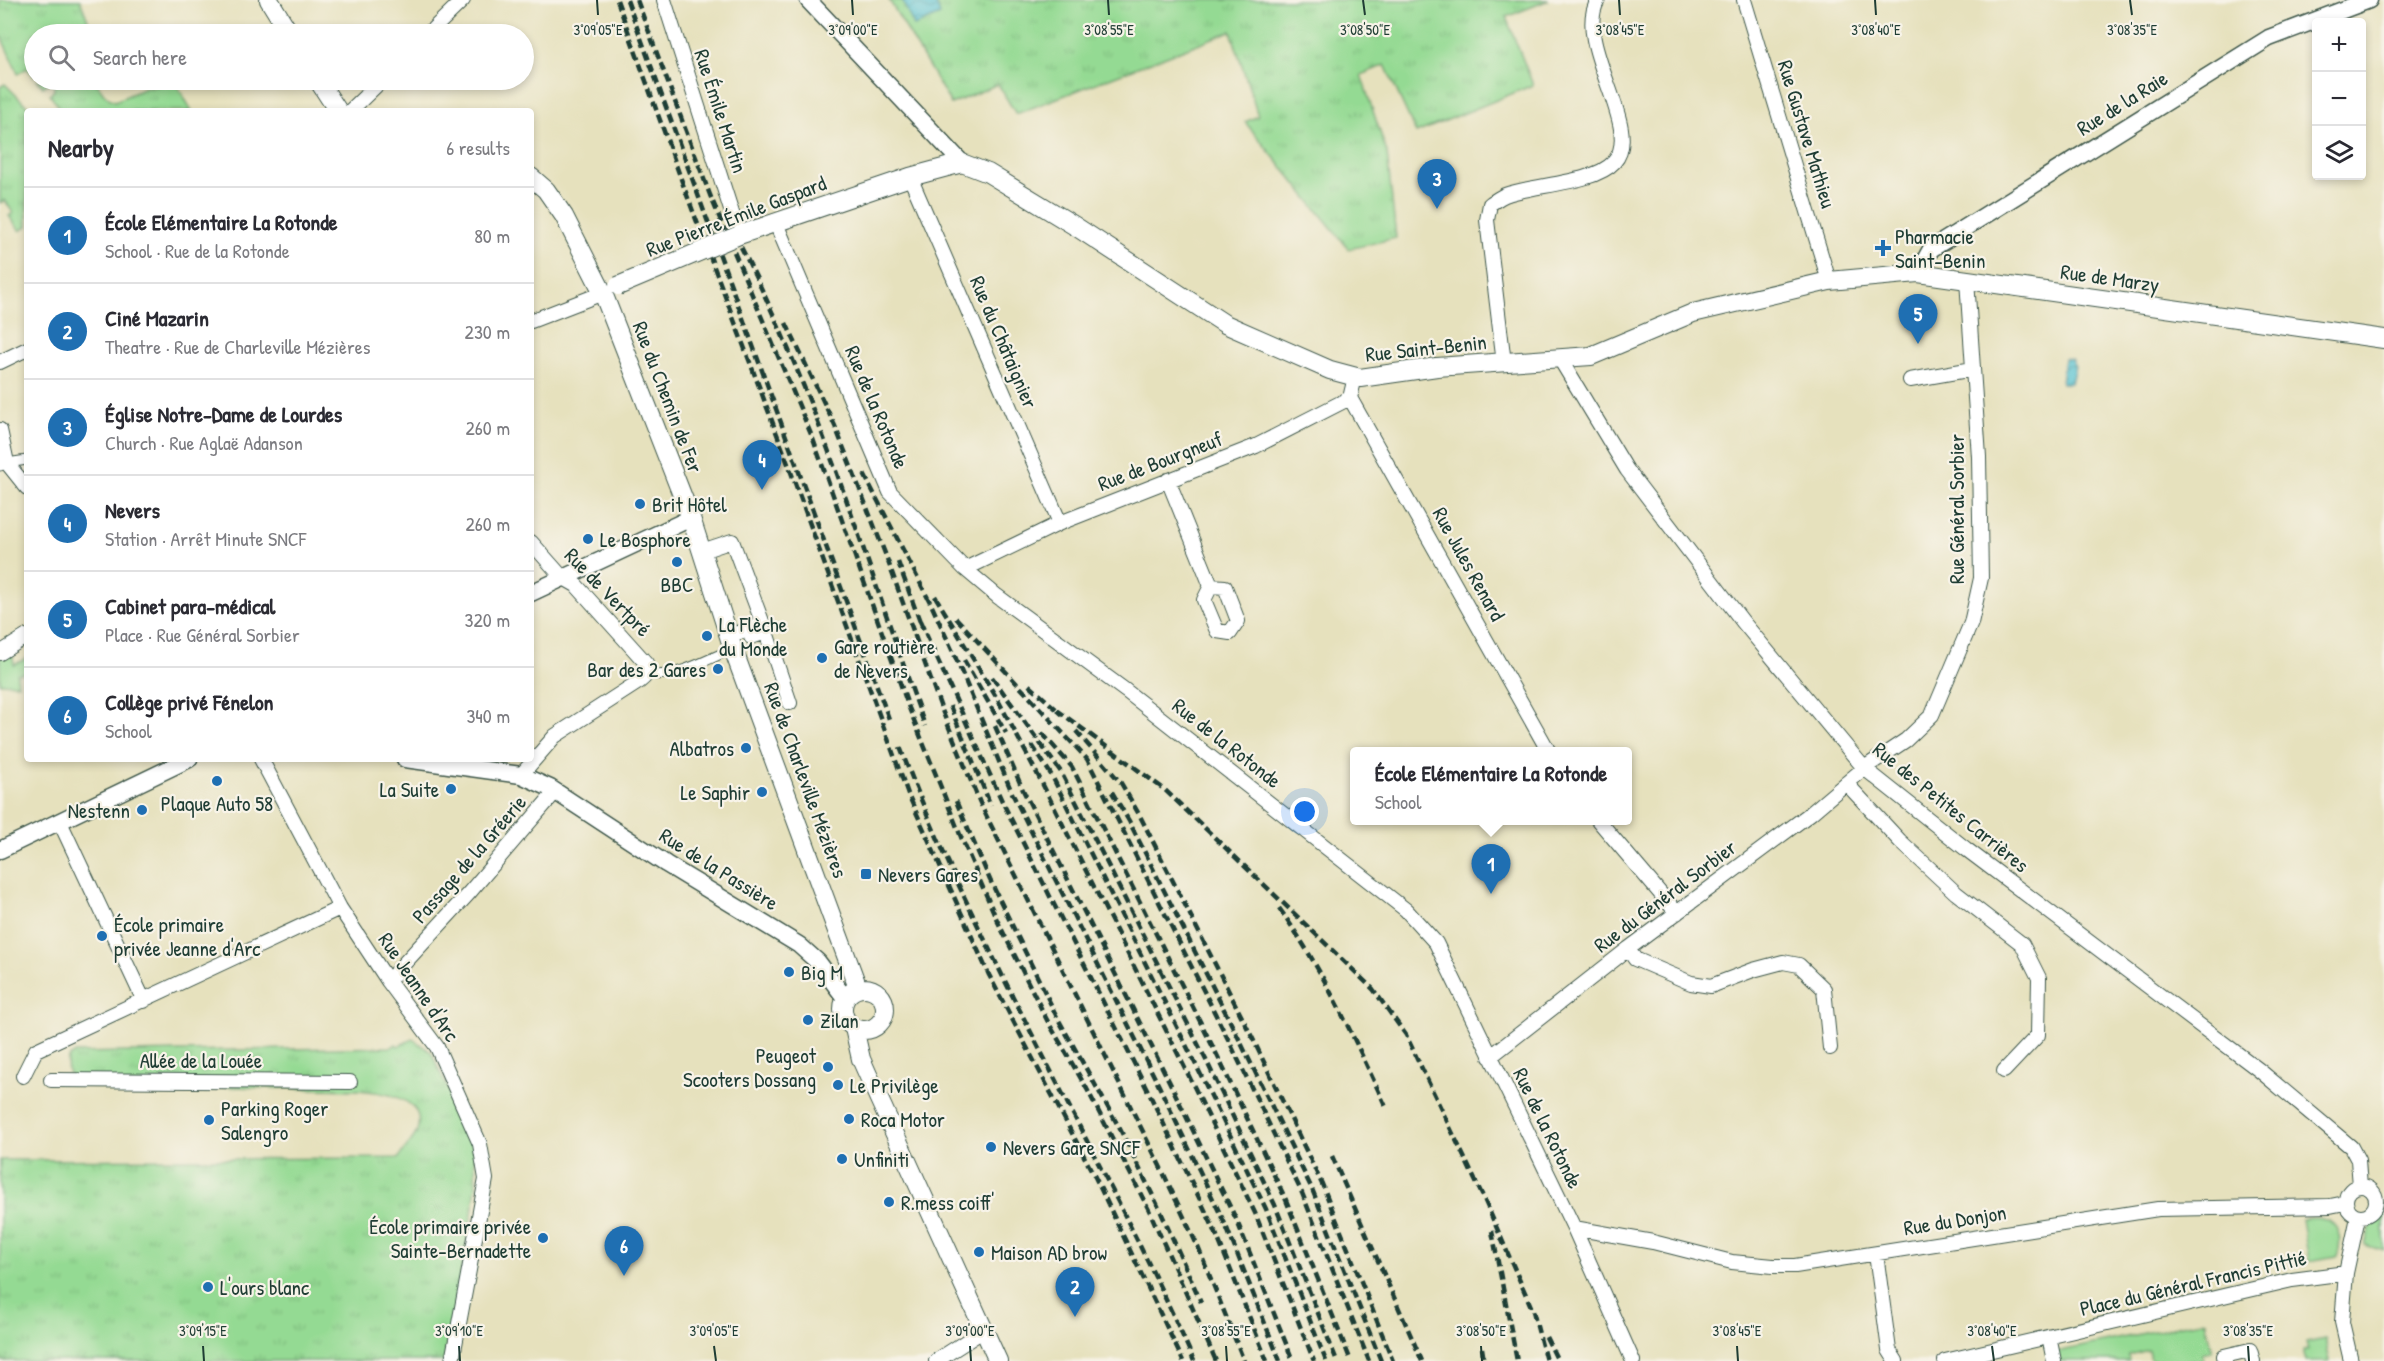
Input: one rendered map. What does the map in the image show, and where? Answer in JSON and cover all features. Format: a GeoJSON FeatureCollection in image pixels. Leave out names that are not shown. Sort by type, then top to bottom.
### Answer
{"type":"FeatureCollection","features":[{"type":"Feature","properties":{"kind":"main road"},"geometry":{"type":"LineString","coordinates":[[268,0],[284,24]]}},
{"type":"Feature","properties":{"kind":"main road"},"geometry":{"type":"LineString","coordinates":[[324,90],[336,108]]}},
{"type":"Feature","properties":{"kind":"main road","name":"Rue Pierre Émile Gaspard"},"geometry":{"type":"LineString","coordinates":[[606,287],[776,221],[910,177],[962,163]]}},
{"type":"Feature","properties":{"kind":"main road","name":"Rue Saint-Benin"},"geometry":{"type":"LineString","coordinates":[[962,163],[988,173],[1225,324],[1330,370],[1355,377],[1437,367],[1591,356],[1693,313],[1829,281]]}},
{"type":"Feature","properties":{"kind":"main road","name":"Rue du Chemin de Fer"},"geometry":{"type":"LineString","coordinates":[[534,180],[546,190],[564,216],[606,287],[691,518]]}},
{"type":"Feature","properties":{"kind":"main road","name":"Rue de Marzy"},"geometry":{"type":"LineString","coordinates":[[1829,281],[1918,273],[2384,339]]}},
{"type":"Feature","properties":{"kind":"main road","name":"Rue de Charleville Mézières"},"geometry":{"type":"LineString","coordinates":[[691,518],[852,993]]}},
{"type":"Feature","properties":{"kind":"main road"},"geometry":{"type":"LineString","coordinates":[[873,989],[879,993],[885,1003],[883,1020],[873,1029],[860,1029],[844,1018],[843,1005],[852,993],[873,989]]}},
{"type":"Feature","properties":{"kind":"main road"},"geometry":{"type":"LineString","coordinates":[[860,1029],[858,1049],[869,1077],[998,1361]]}},
{"type":"Feature","properties":{"kind":"street"},"geometry":{"type":"LineString","coordinates":[[438,24],[463,0]]}},
{"type":"Feature","properties":{"kind":"street","name":"Rue Émile Martin"},"geometry":{"type":"LineString","coordinates":[[664,0],[738,235]]}},
{"type":"Feature","properties":{"kind":"street"},"geometry":{"type":"LineString","coordinates":[[808,0],[962,163]]}},
{"type":"Feature","properties":{"kind":"street"},"geometry":{"type":"LineString","coordinates":[[1504,363],[1487,220],[1490,204],[1505,195],[1591,175],[1609,168],[1620,155],[1622,141],[1620,125],[1595,43],[1592,22],[1598,0]]}},
{"type":"Feature","properties":{"kind":"street","name":"Rue Gustave Mathieu"},"geometry":{"type":"LineString","coordinates":[[1744,0],[1829,281]]}},
{"type":"Feature","properties":{"kind":"street","name":"Rue de la Raie"},"geometry":{"type":"LineString","coordinates":[[2330,18],[2369,0]]}},
{"type":"Feature","properties":{"kind":"street","name":"Rue de la Raie"},"geometry":{"type":"LineString","coordinates":[[1918,273],[1931,249],[2269,38],[2312,24]]}},
{"type":"Feature","properties":{"kind":"street"},"geometry":{"type":"LineString","coordinates":[[353,108],[372,90]]}},
{"type":"Feature","properties":{"kind":"street","name":"Rue du Châtaignier"},"geometry":{"type":"LineString","coordinates":[[910,177],[1060,524]]}},
{"type":"Feature","properties":{"kind":"street","name":"Rue de la Rotonde"},"geometry":{"type":"LineString","coordinates":[[776,221],[890,492],[965,569],[1015,610],[1126,691],[1406,910],[1436,943],[1574,1228],[1633,1361]]}},
{"type":"Feature","properties":{"kind":"street","name":"Rue Général Sorbier"},"geometry":{"type":"LineString","coordinates":[[1864,768],[1906,740],[1932,715],[1971,623],[1981,578],[1979,457],[1967,280]]}},
{"type":"Feature","properties":{"kind":"street","name":"Rue Pierre Émile Gaspard"},"geometry":{"type":"LineString","coordinates":[[534,320],[606,287]]}},
{"type":"Feature","properties":{"kind":"street"},"geometry":{"type":"LineString","coordinates":[[0,362],[24,350]]}},
{"type":"Feature","properties":{"kind":"street","name":"Rue des Petites Carrières"},"geometry":{"type":"LineString","coordinates":[[1560,359],[1627,470],[1743,622],[1864,768],[1966,849],[2259,1070],[2343,1140],[2351,1147],[2358,1160],[2360,1186]]}},
{"type":"Feature","properties":{"kind":"street"},"geometry":{"type":"LineString","coordinates":[[1910,380],[1973,369]]}},
{"type":"Feature","properties":{"kind":"street"},"geometry":{"type":"LineString","coordinates":[[1350,398],[1355,377]]}},
{"type":"Feature","properties":{"kind":"street","name":"Rue de Bourgneuf"},"geometry":{"type":"LineString","coordinates":[[965,569],[1060,524],[1256,446],[1350,398]]}},
{"type":"Feature","properties":{"kind":"street","name":"Rue Jules Renard"},"geometry":{"type":"LineString","coordinates":[[1350,398],[1546,747]]}},
{"type":"Feature","properties":{"kind":"street"},"geometry":{"type":"LineString","coordinates":[[0,430],[4,465],[24,485]]}},
{"type":"Feature","properties":{"kind":"street"},"geometry":{"type":"LineString","coordinates":[[4,465],[24,461]]}},
{"type":"Feature","properties":{"kind":"street"},"geometry":{"type":"LineString","coordinates":[[1168,480],[1211,586]]}},
{"type":"Feature","properties":{"kind":"street"},"geometry":{"type":"LineString","coordinates":[[534,591],[691,518]]}},
{"type":"Feature","properties":{"kind":"street"},"geometry":{"type":"LineString","coordinates":[[534,760],[555,736],[640,681],[647,674],[661,676],[674,673],[763,624],[732,541],[702,551]]}},
{"type":"Feature","properties":{"kind":"street","name":"Rue de Vertpré"},"geometry":{"type":"LineString","coordinates":[[534,545],[562,577],[576,585],[646,663],[647,674]]}},
{"type":"Feature","properties":{"kind":"street"},"geometry":{"type":"LineString","coordinates":[[732,643],[766,632],[790,703]]}},
{"type":"Feature","properties":{"kind":"street"},"geometry":{"type":"LineString","coordinates":[[0,653],[24,638]]}},
{"type":"Feature","properties":{"kind":"street","name":"Rue Jeanne d'Arc"},"geometry":{"type":"LineString","coordinates":[[263,762],[340,908],[388,981],[437,1047],[480,1144],[486,1179],[452,1361]]}},
{"type":"Feature","properties":{"kind":"street","name":"Rue de la Passière"},"geometry":{"type":"LineString","coordinates":[[427,762],[521,775],[556,791],[666,864],[799,945],[852,993]]}},
{"type":"Feature","properties":{"kind":"street"},"geometry":{"type":"LineString","coordinates":[[521,775],[532,762]]}},
{"type":"Feature","properties":{"kind":"street"},"geometry":{"type":"LineString","coordinates":[[0,850],[60,822],[169,763]]}},
{"type":"Feature","properties":{"kind":"street","name":"Rue du Général Sorbier"},"geometry":{"type":"LineString","coordinates":[[1490,1057],[1628,949],[1811,813],[1864,768]]}},
{"type":"Feature","properties":{"kind":"street"},"geometry":{"type":"LineString","coordinates":[[1846,783],[1900,841],[1956,893],[2022,944],[2040,978],[2038,1035],[2004,1071]]}},
{"type":"Feature","properties":{"kind":"street","name":"Passage de la Gréerie"},"geometry":{"type":"LineString","coordinates":[[388,981],[556,791]]}},
{"type":"Feature","properties":{"kind":"street"},"geometry":{"type":"LineString","coordinates":[[60,822],[144,1000]]}},
{"type":"Feature","properties":{"kind":"street"},"geometry":{"type":"LineString","coordinates":[[1602,825],[1677,913]]}},
{"type":"Feature","properties":{"kind":"street"},"geometry":{"type":"LineString","coordinates":[[23,1076],[36,1050],[340,908]]}},
{"type":"Feature","properties":{"kind":"street"},"geometry":{"type":"LineString","coordinates":[[1628,949],[1635,959],[1691,983],[1711,986],[1753,970],[1783,962],[1799,965],[1824,989],[1830,1048]]}},
{"type":"Feature","properties":{"kind":"street","name":"Allée de la Louée"},"geometry":{"type":"LineString","coordinates":[[51,1080],[350,1082]]}},
{"type":"Feature","properties":{"kind":"street"},"geometry":{"type":"LineString","coordinates":[[2360,1186],[2373,1193],[2380,1203],[2370,1213],[2358,1216],[2349,1212],[2345,1203],[2351,1189],[2360,1186]]}},
{"type":"Feature","properties":{"kind":"street","name":"Rue du Donjon"},"geometry":{"type":"LineString","coordinates":[[1574,1228],[1653,1242],[1732,1262],[1795,1266],[2158,1209],[2330,1206],[2345,1203]]}},
{"type":"Feature","properties":{"kind":"street"},"geometry":{"type":"LineString","coordinates":[[2351,1361],[2342,1322],[2346,1273],[2358,1216]]}},
{"type":"Feature","properties":{"kind":"street"},"geometry":{"type":"LineString","coordinates":[[1876,1254],[1889,1350],[1896,1361]]}},
{"type":"Feature","properties":{"kind":"street","name":"Place du Général Francis Pittié"},"geometry":{"type":"LineString","coordinates":[[1945,1361],[2281,1282],[2346,1273]]}},
{"type":"Feature","properties":{"kind":"street"},"geometry":{"type":"LineString","coordinates":[[936,1361],[984,1330]]}},
{"type":"Feature","properties":{"kind":"street"},"geometry":{"type":"LineString","coordinates":[[2049,1337],[2054,1361]]}},
{"type":"Feature","properties":{"kind":"street"},"geometry":{"type":"LineString","coordinates":[[2225,1361],[2224,1356],[2250,1350],[2253,1361]]}},
{"type":"Feature","properties":{"kind":"green space"},"geometry":{"type":"Polygon","coordinates":[[[0,0],[80,0],[89,24],[24,24],[24,70],[18,74],[0,34],[0,0]]]}},
{"type":"Feature","properties":{"kind":"green space"},"geometry":{"type":"Polygon","coordinates":[[[889,0],[1549,0],[1506,17],[1533,85],[1416,133],[1385,65],[1361,75],[1387,153],[1396,238],[1349,249],[1245,122],[1258,116],[1231,31],[1016,114],[998,84],[951,104],[889,0]]]}},
{"type":"Feature","properties":{"kind":"green space"},"geometry":{"type":"Polygon","coordinates":[[[5,84],[29,108],[24,108],[24,228],[20,231],[9,216],[13,213],[5,200],[0,203],[0,87],[5,84]]]}},
{"type":"Feature","properties":{"kind":"green space"},"geometry":{"type":"Polygon","coordinates":[[[54,90],[102,90],[115,101],[141,90],[180,90],[190,108],[60,108],[50,95],[54,90]]]}},
{"type":"Feature","properties":{"kind":"green space"},"geometry":{"type":"Polygon","coordinates":[[[12,650],[14,665],[24,660],[24,673],[17,674],[18,684],[0,683],[0,658],[12,650]]]}},
{"type":"Feature","properties":{"kind":"green space"},"geometry":{"type":"Polygon","coordinates":[[[413,1039],[431,1052],[474,1145],[476,1187],[444,1361],[0,1361],[0,1160],[399,1158],[417,1131],[418,1119],[409,1103],[377,1092],[76,1083],[68,1072],[68,1058],[75,1053],[392,1047],[413,1039]]]}},
{"type":"Feature","properties":{"kind":"green space"},"geometry":{"type":"Polygon","coordinates":[[[2384,1214],[2384,1251],[2365,1245],[2373,1223],[2384,1214]]]}},
{"type":"Feature","properties":{"kind":"green space"},"geometry":{"type":"Polygon","coordinates":[[[2320,1218],[2333,1224],[2339,1239],[2337,1256],[2309,1261],[2302,1219],[2320,1218]]]}},
{"type":"Feature","properties":{"kind":"green space"},"geometry":{"type":"Polygon","coordinates":[[[2205,1320],[2212,1351],[2202,1353],[2204,1361],[2151,1361],[2149,1350],[2128,1355],[2129,1361],[2054,1361],[2052,1353],[2205,1320]]]}},
{"type":"Feature","properties":{"kind":"green space"},"geometry":{"type":"Polygon","coordinates":[[[2325,1339],[2330,1361],[2306,1361],[2303,1351],[2308,1350],[2306,1343],[2325,1339]]]}},
{"type":"Feature","properties":{"kind":"water"},"geometry":{"type":"Polygon","coordinates":[[[902,0],[935,0],[940,15],[914,26],[902,0]]]}},
{"type":"Feature","properties":{"kind":"water"},"geometry":{"type":"Polygon","coordinates":[[[2064,358],[2071,359],[2075,366],[2071,383],[2061,383],[2064,358]]]}},
{"type":"Feature","properties":{"kind":"railway"},"geometry":{"type":"LineString","coordinates":[[617,0],[908,794],[989,975],[1096,1179],[1183,1361]]}},
{"type":"Feature","properties":{"kind":"railway"},"geometry":{"type":"LineString","coordinates":[[627,0],[889,719]]}},
{"type":"Feature","properties":{"kind":"railway"},"geometry":{"type":"LineString","coordinates":[[637,0],[710,195],[813,439],[909,708],[961,837],[997,920],[1047,1020],[1087,1089],[1149,1210],[1216,1361]]}},
{"type":"Feature","properties":{"kind":"railway"},"geometry":{"type":"LineString","coordinates":[[741,247],[769,305],[818,423],[925,726]]}},
{"type":"Feature","properties":{"kind":"railway"},"geometry":{"type":"LineString","coordinates":[[786,323],[835,426],[886,556],[941,708],[980,803],[1161,1168],[1198,1247],[1244,1361]]}},
{"type":"Feature","properties":{"kind":"railway"},"geometry":{"type":"LineString","coordinates":[[864,474],[931,604],[1013,795],[1159,1086],[1226,1226],[1280,1361]]}},
{"type":"Feature","properties":{"kind":"railway"},"geometry":{"type":"LineString","coordinates":[[898,562],[922,627]]}},
{"type":"Feature","properties":{"kind":"railway"},"geometry":{"type":"LineString","coordinates":[[935,596],[998,700],[1041,781],[1187,1072],[1255,1213],[1314,1361]]}},
{"type":"Feature","properties":{"kind":"railway"},"geometry":{"type":"LineString","coordinates":[[956,618],[1087,759],[1233,1049],[1302,1193],[1369,1361]]}},
{"type":"Feature","properties":{"kind":"railway"},"geometry":{"type":"LineString","coordinates":[[920,621],[1002,801],[1148,1091],[1215,1231],[1267,1361]]}},
{"type":"Feature","properties":{"kind":"railway"},"geometry":{"type":"LineString","coordinates":[[964,660],[1006,733]]}},
{"type":"Feature","properties":{"kind":"railway"},"geometry":{"type":"LineString","coordinates":[[992,677],[1061,772],[1207,1062],[1275,1205],[1337,1361]]}},
{"type":"Feature","properties":{"kind":"railway"},"geometry":{"type":"LineString","coordinates":[[1029,685],[1063,715]]}},
{"type":"Feature","properties":{"kind":"railway"},"geometry":{"type":"LineString","coordinates":[[950,706],[991,806]]}},
{"type":"Feature","properties":{"kind":"railway"},"geometry":{"type":"LineString","coordinates":[[1057,710],[1165,790],[1373,989],[1406,1035],[1485,1201],[1533,1311],[1546,1361]]}},
{"type":"Feature","properties":{"kind":"railway"},"geometry":{"type":"LineString","coordinates":[[995,726],[1023,790],[1237,1221],[1293,1361]]}},
{"type":"Feature","properties":{"kind":"railway"},"geometry":{"type":"LineString","coordinates":[[1076,731],[1121,783],[1140,816],[1253,1039],[1322,1184],[1393,1361]]}},
{"type":"Feature","properties":{"kind":"railway"},"geometry":{"type":"LineString","coordinates":[[1042,733],[1072,767],[1218,1057],[1286,1200],[1351,1361]]}},
{"type":"Feature","properties":{"kind":"railway"},"geometry":{"type":"LineString","coordinates":[[1032,745],[1052,776],[1266,1209],[1326,1361]]}},
{"type":"Feature","properties":{"kind":"railway"},"geometry":{"type":"LineString","coordinates":[[900,747],[967,903],[1121,1207],[1194,1361]]}},
{"type":"Feature","properties":{"kind":"railway"},"geometry":{"type":"LineString","coordinates":[[1112,792],[1129,821],[1242,1045],[1312,1189],[1381,1361]]}},
{"type":"Feature","properties":{"kind":"railway"},"geometry":{"type":"LineString","coordinates":[[956,801],[990,880],[1057,1017],[1119,1127],[1160,1210],[1201,1302]]}},
{"type":"Feature","properties":{"kind":"railway"},"geometry":{"type":"LineString","coordinates":[[1279,908],[1324,980],[1386,1107]]}},
{"type":"Feature","properties":{"kind":"railway"},"geometry":{"type":"LineString","coordinates":[[1332,1156],[1422,1361]]}},
{"type":"Feature","properties":{"kind":"railway"},"geometry":{"type":"LineString","coordinates":[[1492,1231],[1517,1361]]}},
{"type":"Feature","properties":{"kind":"railway"},"geometry":{"type":"LineString","coordinates":[[1546,1337],[1558,1361]]}},
{"type":"Feature","properties":{"kind":"railway"},"geometry":{"type":"LineString","coordinates":[[1482,1348],[1484,1361]]}},
{"type":"Feature","properties":{"kind":"place","name":"Église Notre-Dame de Lourdes"},"geometry":{"type":"Point","coordinates":[1437,209]}},
{"type":"Feature","properties":{"kind":"place","name":"Pharmacie Saint-Benin"},"geometry":{"type":"Point","coordinates":[1883,248]}},
{"type":"Feature","properties":{"kind":"place","name":"Cabinet para-médical"},"geometry":{"type":"Point","coordinates":[1918,344]}},
{"type":"Feature","properties":{"kind":"place","name":"Nevers"},"geometry":{"type":"Point","coordinates":[762,490]}},
{"type":"Feature","properties":{"kind":"place","name":"Brit Hôtel"},"geometry":{"type":"Point","coordinates":[640,504]}},
{"type":"Feature","properties":{"kind":"place","name":"Le Bosphore"},"geometry":{"type":"Point","coordinates":[588,539]}},
{"type":"Feature","properties":{"kind":"place","name":"BBC"},"geometry":{"type":"Point","coordinates":[677,562]}},
{"type":"Feature","properties":{"kind":"place","name":"La Flèche du Monde"},"geometry":{"type":"Point","coordinates":[707,636]}},
{"type":"Feature","properties":{"kind":"place","name":"Gare routière de Nevers"},"geometry":{"type":"Point","coordinates":[822,658]}},
{"type":"Feature","properties":{"kind":"place","name":"Bar des 2 Gares"},"geometry":{"type":"Point","coordinates":[718,669]}},
{"type":"Feature","properties":{"kind":"place","name":"Albatros"},"geometry":{"type":"Point","coordinates":[746,748]}},
{"type":"Feature","properties":{"kind":"place","name":"Plaque Auto 58"},"geometry":{"type":"Point","coordinates":[217,781]}},
{"type":"Feature","properties":{"kind":"place","name":"La Suite"},"geometry":{"type":"Point","coordinates":[451,789]}},
{"type":"Feature","properties":{"kind":"place","name":"Le Saphir"},"geometry":{"type":"Point","coordinates":[762,792]}},
{"type":"Feature","properties":{"kind":"place","name":"Nestenn"},"geometry":{"type":"Point","coordinates":[142,810]}},
{"type":"Feature","properties":{"kind":"place","name":"Nevers Gares"},"geometry":{"type":"Point","coordinates":[866,874]}},
{"type":"Feature","properties":{"kind":"place","name":"École Elémentaire La Rotonde"},"geometry":{"type":"Point","coordinates":[1491,894]}},
{"type":"Feature","properties":{"kind":"place","name":"École primaire privée Jeanne d'Arc"},"geometry":{"type":"Point","coordinates":[102,936]}},
{"type":"Feature","properties":{"kind":"place","name":"Big M"},"geometry":{"type":"Point","coordinates":[789,972]}},
{"type":"Feature","properties":{"kind":"place","name":"Zilan"},"geometry":{"type":"Point","coordinates":[808,1020]}},
{"type":"Feature","properties":{"kind":"place","name":"Peugeot Scooters Dossang"},"geometry":{"type":"Point","coordinates":[828,1067]}},
{"type":"Feature","properties":{"kind":"place","name":"Le Privilège"},"geometry":{"type":"Point","coordinates":[838,1085]}},
{"type":"Feature","properties":{"kind":"place","name":"Roca Motor"},"geometry":{"type":"Point","coordinates":[849,1119]}},
{"type":"Feature","properties":{"kind":"place","name":"Parking Roger Salengro"},"geometry":{"type":"Point","coordinates":[209,1120]}},
{"type":"Feature","properties":{"kind":"place","name":"Nevers Gare SNCF"},"geometry":{"type":"Point","coordinates":[991,1147]}},
{"type":"Feature","properties":{"kind":"place","name":"Unfiniti"},"geometry":{"type":"Point","coordinates":[842,1159]}},
{"type":"Feature","properties":{"kind":"place","name":"R.mess coiff'"},"geometry":{"type":"Point","coordinates":[889,1202]}},
{"type":"Feature","properties":{"kind":"place","name":"École primaire privée Sainte-Bernadette"},"geometry":{"type":"Point","coordinates":[543,1238]}},
{"type":"Feature","properties":{"kind":"place","name":"Maison AD brow"},"geometry":{"type":"Point","coordinates":[979,1252]}},
{"type":"Feature","properties":{"kind":"place","name":"Collège privé Fénelon"},"geometry":{"type":"Point","coordinates":[624,1276]}},
{"type":"Feature","properties":{"kind":"place","name":"L'ours blanc"},"geometry":{"type":"Point","coordinates":[208,1287]}},
{"type":"Feature","properties":{"kind":"place","name":"Ciné Mazarin"},"geometry":{"type":"Point","coordinates":[1075,1317]}}]}
